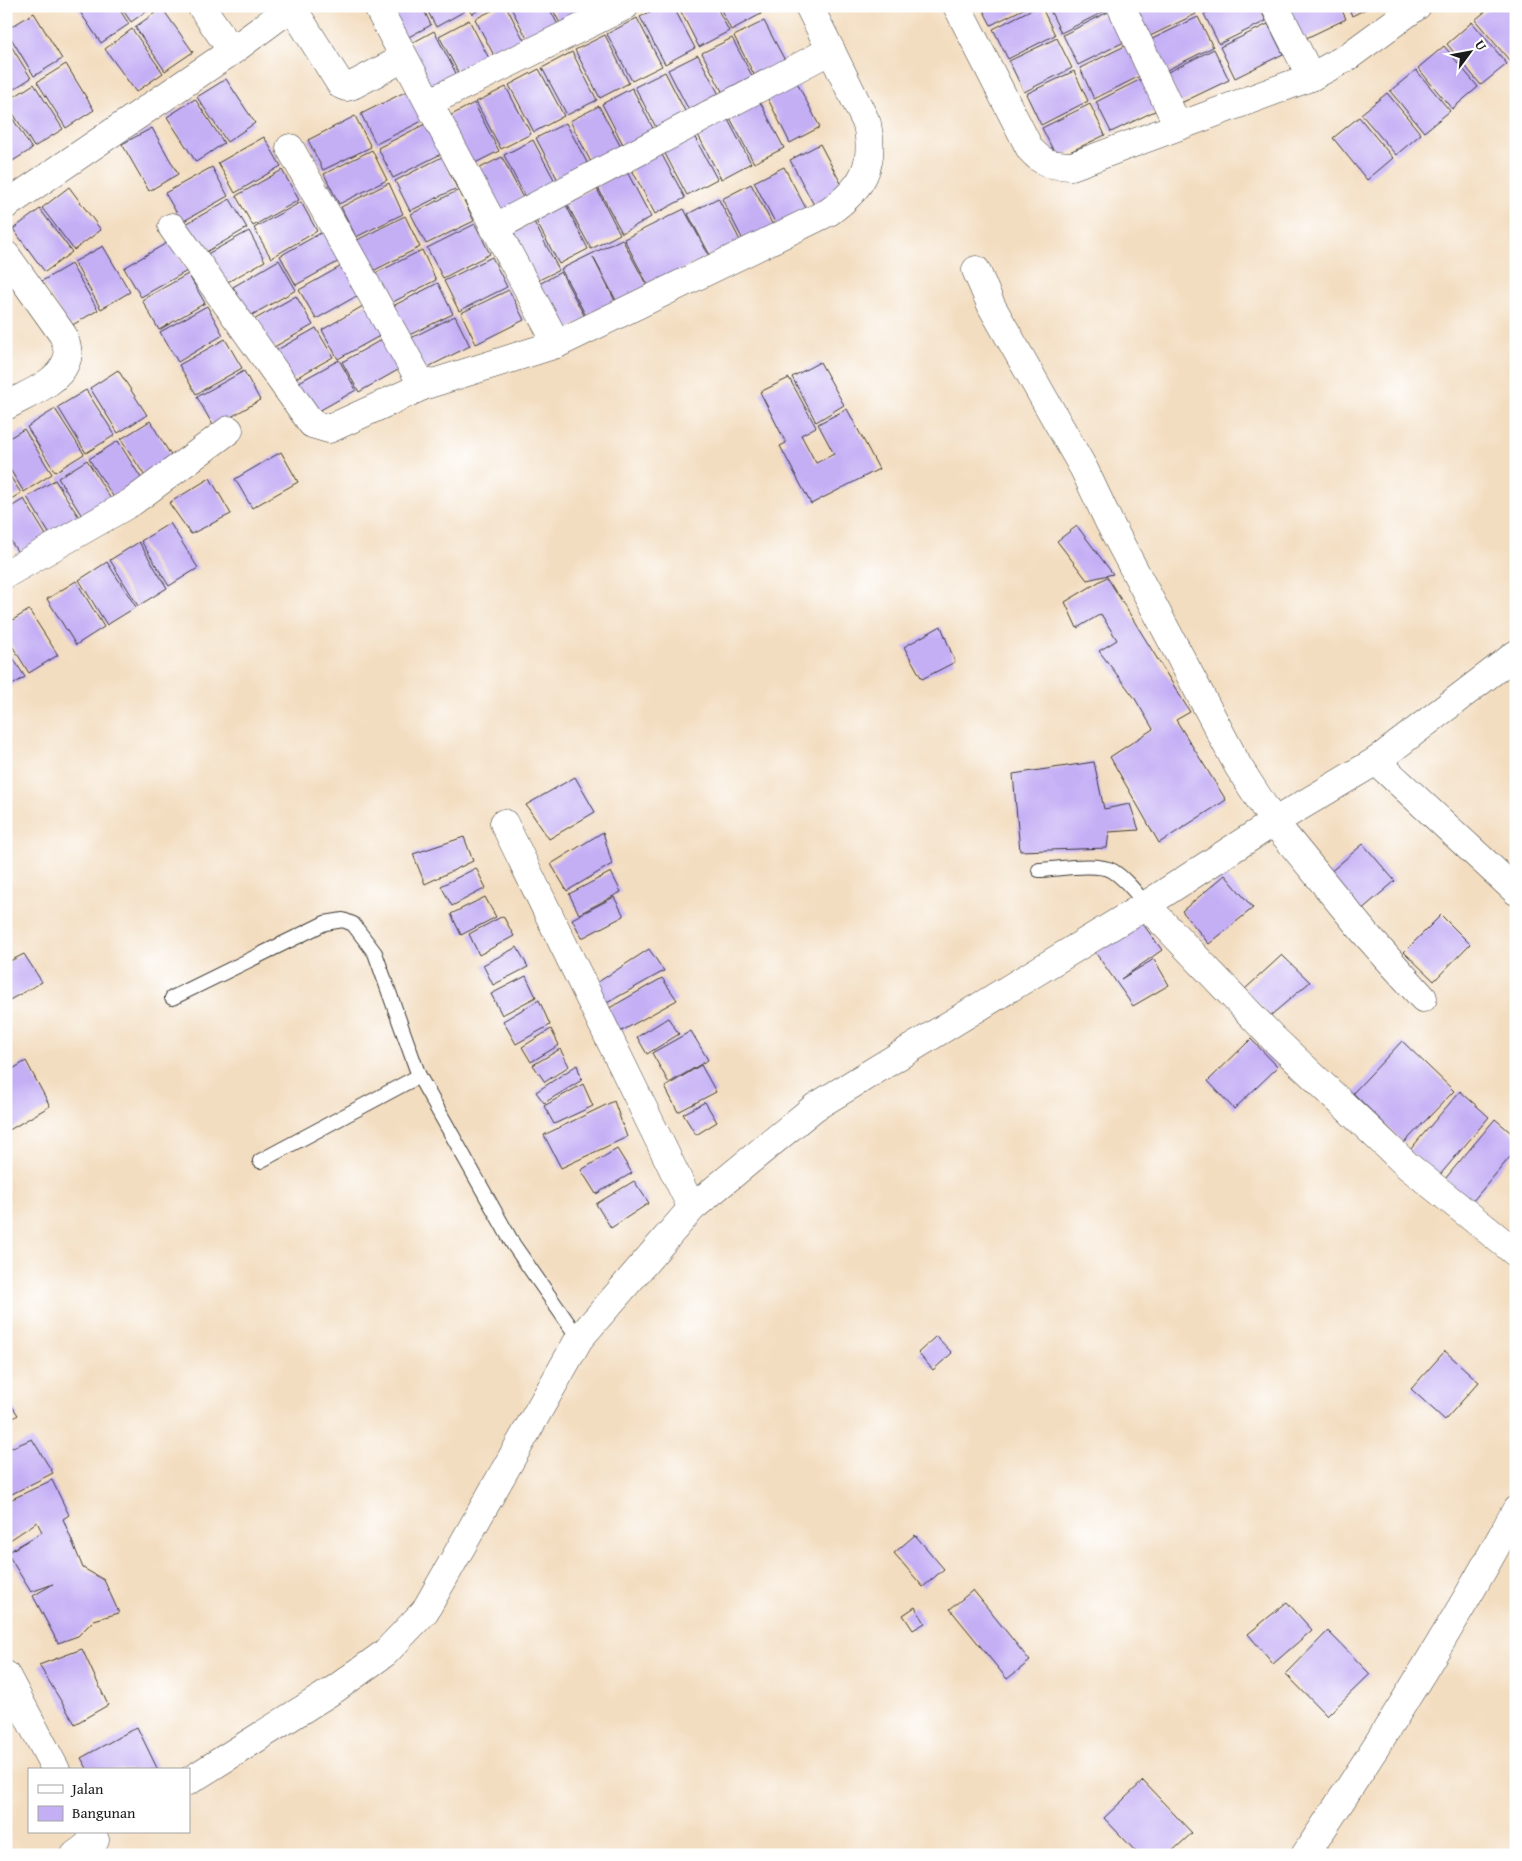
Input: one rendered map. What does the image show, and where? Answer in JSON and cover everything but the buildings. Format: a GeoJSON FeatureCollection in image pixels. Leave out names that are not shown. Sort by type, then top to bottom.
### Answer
{"type":"FeatureCollection","features":[{"type":"Feature","properties":{"kind":"street"},"geometry":{"type":"LineString","coordinates":[[201,6],[232,51]]}},
{"type":"Feature","properties":{"kind":"street"},"geometry":{"type":"LineString","coordinates":[[377,6],[430,102],[494,228],[557,344]]}},
{"type":"Feature","properties":{"kind":"street"},"geometry":{"type":"LineString","coordinates":[[430,102],[625,6]]}},
{"type":"Feature","properties":{"kind":"street"},"geometry":{"type":"LineString","coordinates":[[172,226],[312,424],[329,429],[424,386],[557,344],[829,212],[850,196],[864,177],[871,144],[867,124],[808,6]]}},
{"type":"Feature","properties":{"kind":"street"},"geometry":{"type":"LineString","coordinates":[[957,6],[1020,132],[1041,161],[1055,166],[1072,166],[1245,103],[1310,77],[1346,58],[1417,6]]}},
{"type":"Feature","properties":{"kind":"street"},"geometry":{"type":"LineString","coordinates":[[1121,6],[1178,126]]}},
{"type":"Feature","properties":{"kind":"street"},"geometry":{"type":"LineString","coordinates":[[1275,6],[1310,77]]}},
{"type":"Feature","properties":{"kind":"street"},"geometry":{"type":"LineString","coordinates":[[6,205],[232,51],[292,7],[341,85],[346,87],[353,85],[404,58]]}},
{"type":"Feature","properties":{"kind":"street"},"geometry":{"type":"LineString","coordinates":[[494,228],[831,50]]}},
{"type":"Feature","properties":{"kind":"street"},"geometry":{"type":"LineString","coordinates":[[290,148],[424,386]]}},
{"type":"Feature","properties":{"kind":"street"},"geometry":{"type":"LineString","coordinates":[[6,255],[63,335],[68,349],[66,361],[58,373],[47,383],[6,406]]}},
{"type":"Feature","properties":{"kind":"street"},"geometry":{"type":"LineString","coordinates":[[976,270],[992,307],[1084,469],[1109,522],[1238,766],[1274,822],[1364,932],[1423,998]]}},
{"type":"Feature","properties":{"kind":"street"},"geometry":{"type":"LineString","coordinates":[[6,574],[132,502],[229,430]]}},
{"type":"Feature","properties":{"kind":"street"},"geometry":{"type":"LineString","coordinates":[[190,1780],[336,1689],[378,1658],[424,1611],[579,1339],[692,1208],[815,1107],[1146,905],[1274,822],[1376,760],[1516,654]]}},
{"type":"Feature","properties":{"kind":"street"},"geometry":{"type":"LineString","coordinates":[[1376,760],[1516,891]]}},
{"type":"Feature","properties":{"kind":"street"},"geometry":{"type":"LineString","coordinates":[[504,823],[692,1208]]}},
{"type":"Feature","properties":{"kind":"street"},"geometry":{"type":"LineString","coordinates":[[1146,905],[1273,1038],[1408,1166],[1516,1252]]}},
{"type":"Feature","properties":{"kind":"street"},"geometry":{"type":"LineString","coordinates":[[1305,1855],[1363,1768],[1476,1584],[1516,1510]]}},
{"type":"Feature","properties":{"kind":"street"},"geometry":{"type":"LineString","coordinates":[[6,1675],[55,1768]]}},
{"type":"Feature","properties":{"kind":"lane"},"geometry":{"type":"LineString","coordinates":[[1040,870],[1090,867],[1112,870],[1127,883],[1146,905]]}},
{"type":"Feature","properties":{"kind":"lane"},"geometry":{"type":"LineString","coordinates":[[172,998],[325,922],[343,920],[353,924],[375,953],[419,1076],[513,1244],[579,1339]]}},
{"type":"Feature","properties":{"kind":"lane"},"geometry":{"type":"LineString","coordinates":[[260,1161],[419,1076]]}}]}
